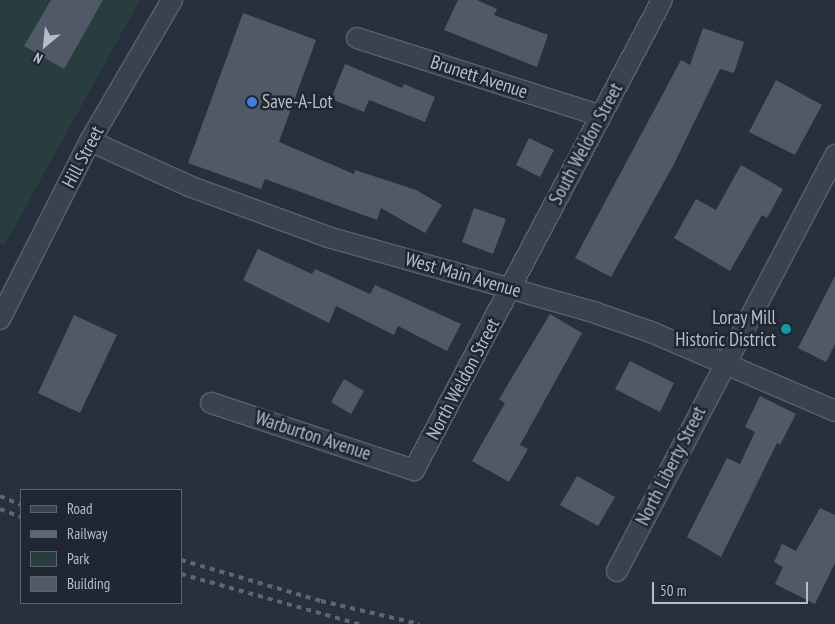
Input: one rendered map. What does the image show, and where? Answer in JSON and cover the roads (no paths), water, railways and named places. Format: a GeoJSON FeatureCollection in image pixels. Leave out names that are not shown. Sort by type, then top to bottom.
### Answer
{"type":"FeatureCollection","features":[{"type":"Feature","properties":{"kind":"street","name":"Hill Street"},"geometry":{"type":"LineString","coordinates":[[0,319],[90,141],[172,0]]}},
{"type":"Feature","properties":{"kind":"street","name":"South Weldon Street"},"geometry":{"type":"LineString","coordinates":[[512,289],[662,0]]}},
{"type":"Feature","properties":{"kind":"street","name":"Brunett Avenue"},"geometry":{"type":"LineString","coordinates":[[357,38],[601,116]]}},
{"type":"Feature","properties":{"kind":"street","name":"West Main Avenue"},"geometry":{"type":"LineString","coordinates":[[90,141],[189,186],[328,237],[596,312],[725,362],[835,411]]}},
{"type":"Feature","properties":{"kind":"street","name":"North Liberty Street"},"geometry":{"type":"LineString","coordinates":[[617,571],[835,155]]}},
{"type":"Feature","properties":{"kind":"street","name":"North Weldon Street"},"geometry":{"type":"LineString","coordinates":[[414,470],[512,289]]}},
{"type":"Feature","properties":{"kind":"street","name":"Warburton Avenue"},"geometry":{"type":"LineString","coordinates":[[211,403],[414,470]]}},
{"type":"Feature","properties":{"kind":"railway"},"geometry":{"type":"LineString","coordinates":[[0,496],[20,505]]}},
{"type":"Feature","properties":{"kind":"railway"},"geometry":{"type":"LineString","coordinates":[[0,509],[20,517]]}},
{"type":"Feature","properties":{"kind":"railway"},"geometry":{"type":"LineString","coordinates":[[182,560],[321,601],[419,624]]}},
{"type":"Feature","properties":{"kind":"railway"},"geometry":{"type":"LineString","coordinates":[[182,574],[359,624]]}},
{"type":"Feature","properties":{"kind":"place","name":"Save-A-Lot"},"geometry":{"type":"Point","coordinates":[252,102]}},
{"type":"Feature","properties":{"kind":"place","name":"Loray Mill Historic District"},"geometry":{"type":"Point","coordinates":[786,329]}}]}
